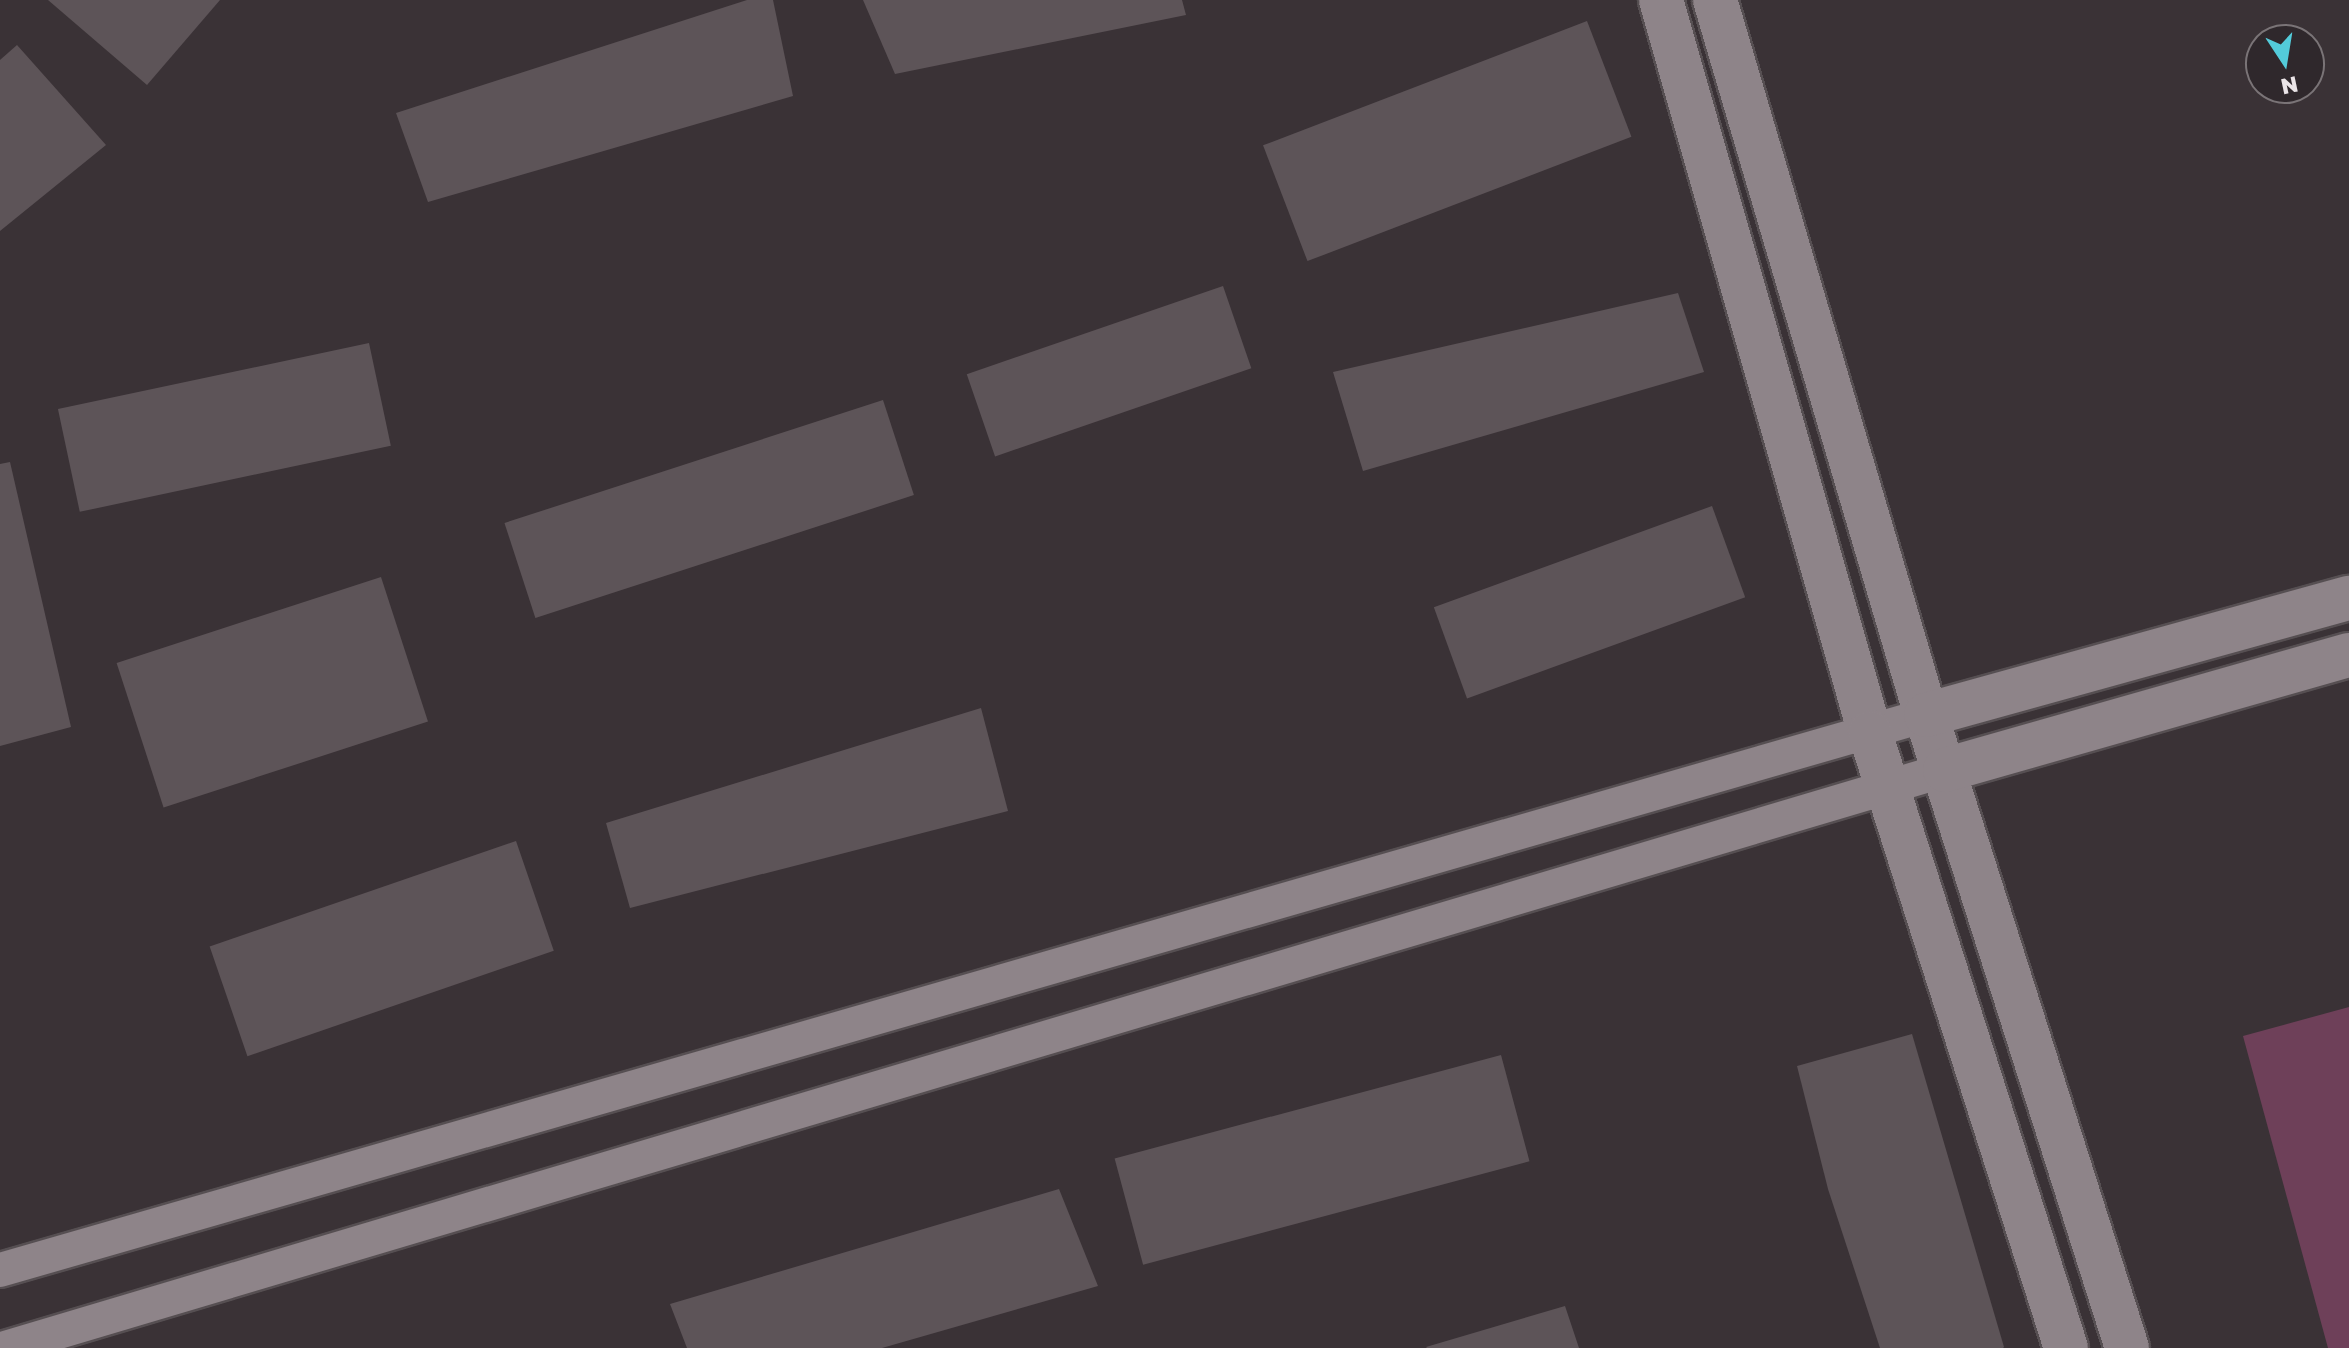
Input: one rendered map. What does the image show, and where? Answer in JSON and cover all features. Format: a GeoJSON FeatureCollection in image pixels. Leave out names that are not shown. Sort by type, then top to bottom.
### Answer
{"type":"FeatureCollection","features":[{"type":"Feature","properties":{"kind":"street"},"geometry":{"type":"LineString","coordinates":[[1661,0],[1870,733],[2066,1348]]}},
{"type":"Feature","properties":{"kind":"street"},"geometry":{"type":"LineString","coordinates":[[1715,0],[1926,715],[2127,1348]]}},
{"type":"Feature","properties":{"kind":"street"},"geometry":{"type":"LineString","coordinates":[[0,1270],[1926,715],[2349,598]]}},
{"type":"Feature","properties":{"kind":"street"},"geometry":{"type":"LineString","coordinates":[[5,1348],[1945,770],[2349,655]]}},
{"type":"Feature","properties":{"kind":"shaded area"},"geometry":{"type":"Polygon","coordinates":[[[2349,1007],[2349,1348],[2328,1348],[2243,1036],[2349,1007]]]}},
{"type":"Feature","properties":{"kind":"building"},"geometry":{"type":"Polygon","coordinates":[[[48,0],[220,0],[147,85],[48,0]]]}},
{"type":"Feature","properties":{"kind":"building"},"geometry":{"type":"Polygon","coordinates":[[[747,0],[773,0],[793,96],[428,202],[396,113],[747,0]]]}},
{"type":"Feature","properties":{"kind":"building"},"geometry":{"type":"Polygon","coordinates":[[[863,0],[1182,0],[1186,15],[895,74],[863,0]]]}},
{"type":"Feature","properties":{"kind":"building"},"geometry":{"type":"Polygon","coordinates":[[[1587,21],[1631,137],[1307,261],[1263,145],[1587,21]]]}},
{"type":"Feature","properties":{"kind":"building"},"geometry":{"type":"Polygon","coordinates":[[[17,45],[106,145],[0,231],[0,60],[17,45]]]}},
{"type":"Feature","properties":{"kind":"building"},"geometry":{"type":"Polygon","coordinates":[[[1223,286],[1251,368],[995,456],[967,374],[1223,286]]]}},
{"type":"Feature","properties":{"kind":"building"},"geometry":{"type":"Polygon","coordinates":[[[1678,293],[1704,372],[1363,471],[1333,372],[1678,293]]]}},
{"type":"Feature","properties":{"kind":"building"},"geometry":{"type":"Polygon","coordinates":[[[369,343],[391,446],[80,512],[58,409],[369,343]]]}},
{"type":"Feature","properties":{"kind":"building"},"geometry":{"type":"Polygon","coordinates":[[[883,400],[914,495],[535,618],[504,523],[883,400]]]}},
{"type":"Feature","properties":{"kind":"building"},"geometry":{"type":"Polygon","coordinates":[[[10,462],[71,727],[0,746],[0,464],[10,462]]]}},
{"type":"Feature","properties":{"kind":"building"},"geometry":{"type":"Polygon","coordinates":[[[1712,506],[1745,597],[1467,698],[1434,607],[1712,506]]]}},
{"type":"Feature","properties":{"kind":"building"},"geometry":{"type":"Polygon","coordinates":[[[381,577],[428,722],[164,807],[117,663],[381,577]]]}},
{"type":"Feature","properties":{"kind":"building"},"geometry":{"type":"Polygon","coordinates":[[[981,708],[1008,811],[630,908],[606,823],[981,708]]]}},
{"type":"Feature","properties":{"kind":"building"},"geometry":{"type":"Polygon","coordinates":[[[516,841],[554,951],[247,1056],[210,946],[516,841]]]}},
{"type":"Feature","properties":{"kind":"building"},"geometry":{"type":"Polygon","coordinates":[[[1912,1034],[2003,1348],[1880,1348],[1828,1189],[1797,1066],[1912,1034]]]}},
{"type":"Feature","properties":{"kind":"building"},"geometry":{"type":"Polygon","coordinates":[[[1501,1055],[1529,1161],[1143,1265],[1115,1159],[1501,1055]]]}},
{"type":"Feature","properties":{"kind":"building"},"geometry":{"type":"Polygon","coordinates":[[[1059,1189],[1098,1286],[882,1348],[687,1348],[670,1304],[1059,1189]]]}},
{"type":"Feature","properties":{"kind":"building"},"geometry":{"type":"Polygon","coordinates":[[[1565,1306],[1579,1348],[1426,1347],[1565,1306]]]}}]}
